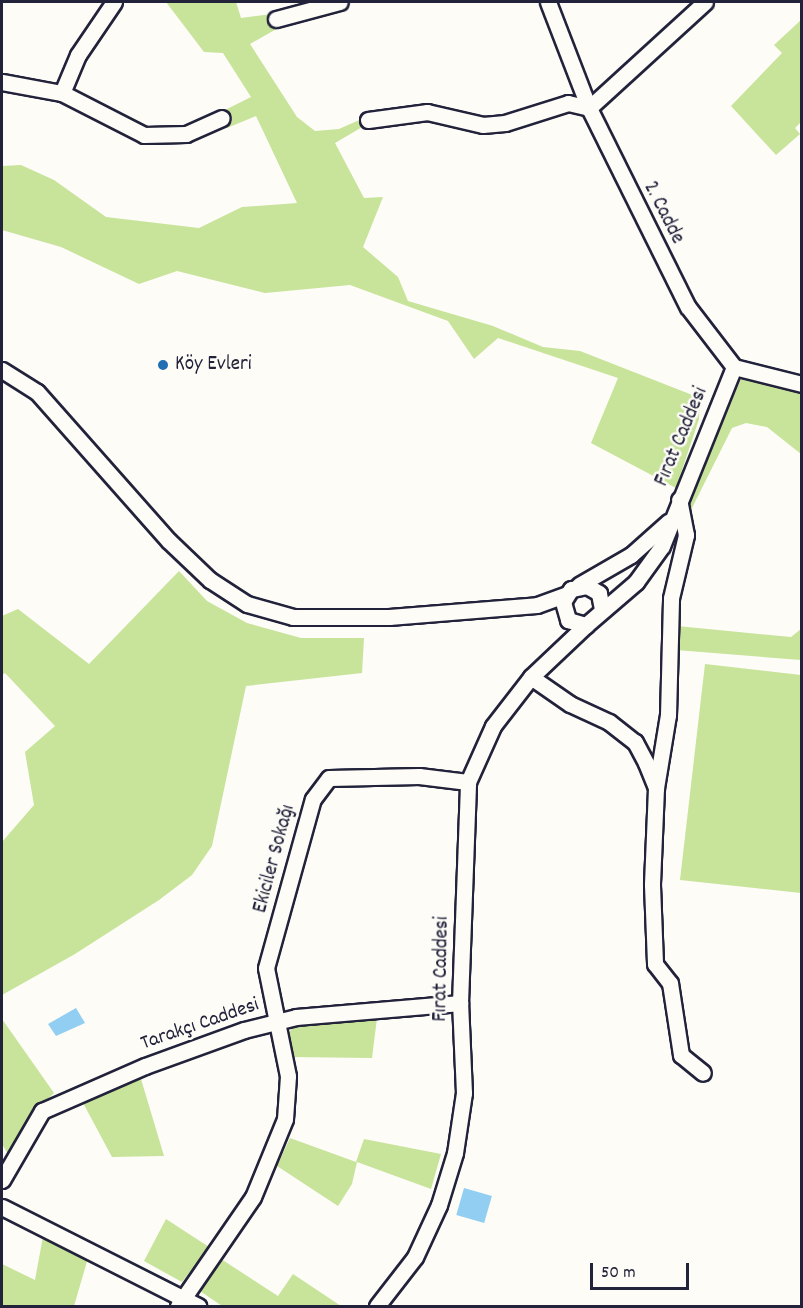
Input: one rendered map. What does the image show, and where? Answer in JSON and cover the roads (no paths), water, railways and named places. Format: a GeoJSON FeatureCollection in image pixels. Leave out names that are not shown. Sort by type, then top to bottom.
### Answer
{"type":"FeatureCollection","features":[{"type":"Feature","properties":{"kind":"street"},"geometry":{"type":"LineString","coordinates":[[62,93],[78,55],[114,2]]}},
{"type":"Feature","properties":{"kind":"street"},"geometry":{"type":"LineString","coordinates":[[276,19],[340,2]]}},
{"type":"Feature","properties":{"kind":"street","name":"2. Cadde"},"geometry":{"type":"LineString","coordinates":[[550,2],[589,108],[688,308],[734,367]]}},
{"type":"Feature","properties":{"kind":"street"},"geometry":{"type":"LineString","coordinates":[[368,120],[427,112],[483,125],[505,123],[568,104],[589,108],[705,2]]}},
{"type":"Feature","properties":{"kind":"street"},"geometry":{"type":"LineString","coordinates":[[2,82],[62,93],[144,135],[186,134],[222,118]]}},
{"type":"Feature","properties":{"kind":"street"},"geometry":{"type":"LineString","coordinates":[[734,367],[801,384]]}},
{"type":"Feature","properties":{"kind":"street","name":"Fırat Caddesi"},"geometry":{"type":"LineString","coordinates":[[602,609],[636,582],[662,546],[668,522],[734,367]]}},
{"type":"Feature","properties":{"kind":"street"},"geometry":{"type":"LineString","coordinates":[[2,370],[37,392],[169,541],[210,580],[247,604],[293,617],[389,617],[537,605],[565,595],[579,585],[595,589],[602,609],[597,620],[586,625],[537,605]]}},
{"type":"Feature","properties":{"kind":"street"},"geometry":{"type":"LineString","coordinates":[[679,500],[686,535],[671,598],[668,715],[656,788],[652,885],[655,964],[670,983],[681,1055],[703,1073]]}},
{"type":"Feature","properties":{"kind":"street","name":"Fırat Caddesi"},"geometry":{"type":"LineString","coordinates":[[579,585],[631,555],[668,522]]}},
{"type":"Feature","properties":{"kind":"street"},"geometry":{"type":"LineString","coordinates":[[564,643],[567,618],[565,595]]}},
{"type":"Feature","properties":{"kind":"street","name":"Fırat Caddesi"},"geometry":{"type":"LineString","coordinates":[[376,1306],[415,1257],[439,1205],[455,1153],[464,1093],[460,1003],[468,782],[493,726],[531,677],[564,643],[586,625]]}},
{"type":"Feature","properties":{"kind":"street"},"geometry":{"type":"LineString","coordinates":[[531,677],[570,704],[609,722],[635,742],[656,788]]}},
{"type":"Feature","properties":{"kind":"street","name":"Ekiciler Sokağı"},"geometry":{"type":"LineString","coordinates":[[275,1022],[266,968],[313,799],[329,778],[419,776],[468,782]]}},
{"type":"Feature","properties":{"kind":"street","name":"Tarakçı Caddesi"},"geometry":{"type":"LineString","coordinates":[[2,1180],[22,1139],[42,1111],[145,1066],[275,1022],[460,1003]]}},
{"type":"Feature","properties":{"kind":"street"},"geometry":{"type":"LineString","coordinates":[[180,1301],[253,1197],[281,1131],[288,1076],[275,1022]]}},
{"type":"Feature","properties":{"kind":"street"},"geometry":{"type":"LineString","coordinates":[[2,1207],[180,1301],[198,1306]]}},
{"type":"Feature","properties":{"kind":"water"},"geometry":{"type":"Polygon","coordinates":[[[76,1008],[85,1023],[56,1036],[48,1024],[76,1008]]]}},
{"type":"Feature","properties":{"kind":"water"},"geometry":{"type":"Polygon","coordinates":[[[464,1188],[492,1196],[484,1223],[456,1215],[464,1188]]]}},
{"type":"Feature","properties":{"kind":"place","name":"Köy Evleri"},"geometry":{"type":"Point","coordinates":[163,365]}}]}
